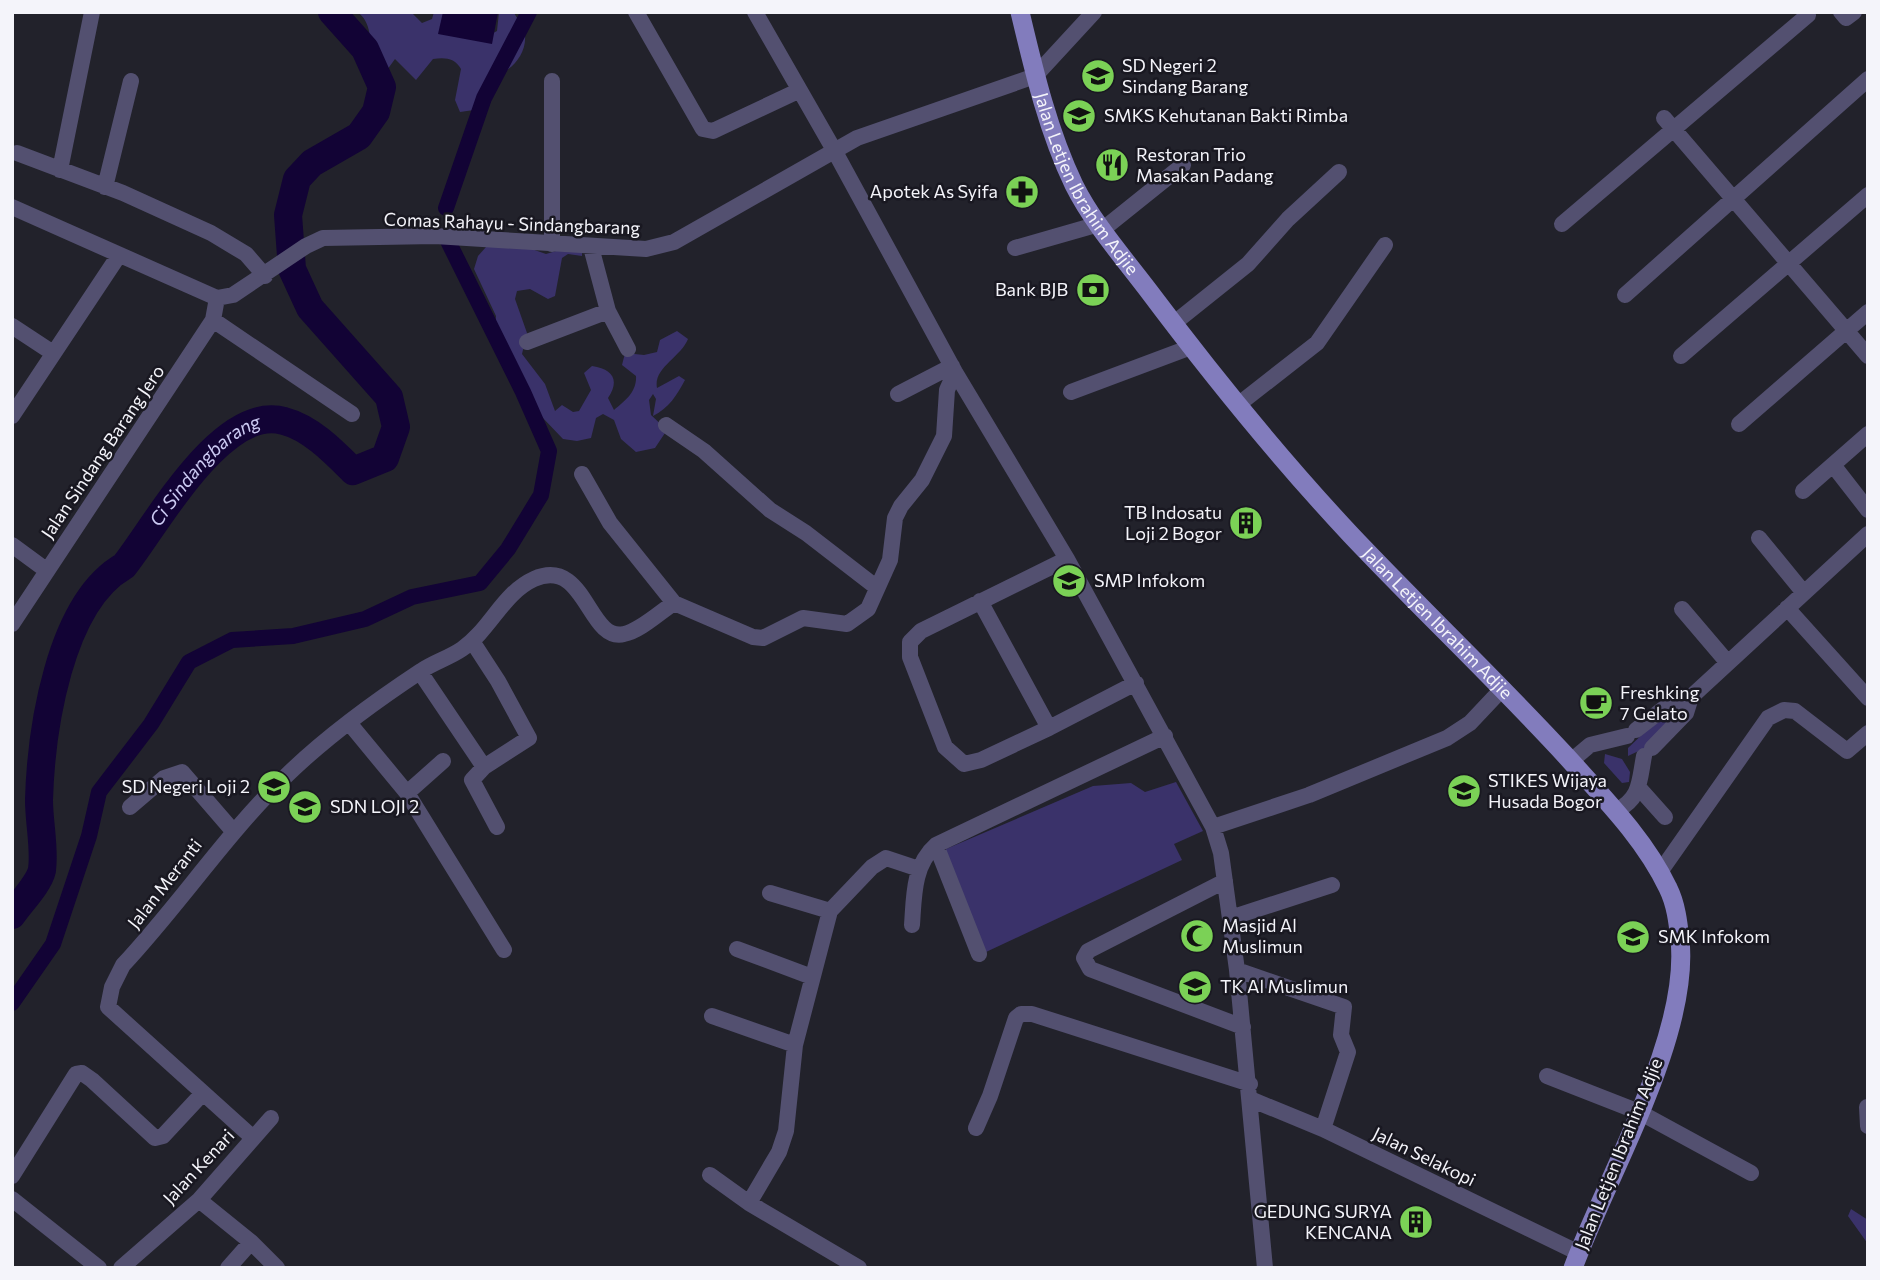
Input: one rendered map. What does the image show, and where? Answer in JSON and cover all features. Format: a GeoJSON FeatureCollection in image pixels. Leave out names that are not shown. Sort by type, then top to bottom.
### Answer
{"type":"FeatureCollection","features":[{"type":"Feature","properties":{"kind":"main road","name":"Jalan Letjen Ibrahim Adjie"},"geometry":{"type":"LineString","coordinates":[[1020,12],[1035,76],[1066,167],[1076,189],[1101,227],[1191,347],[1347,531],[1503,688],[1615,811],[1660,872],[1675,905],[1681,972],[1672,1018],[1639,1112],[1576,1261]]}},
{"type":"Feature","properties":{"kind":"street"},"geometry":{"type":"LineString","coordinates":[[60,170],[92,12]]}},
{"type":"Feature","properties":{"kind":"street"},"geometry":{"type":"LineString","coordinates":[[636,12],[703,130],[713,131],[798,91]]}},
{"type":"Feature","properties":{"kind":"street"},"geometry":{"type":"LineString","coordinates":[[755,12],[834,150],[953,369],[1067,559],[1213,827],[1225,881],[1237,970],[1265,1268]]}},
{"type":"Feature","properties":{"kind":"street"},"geometry":{"type":"LineString","coordinates":[[1035,76],[1094,12]]}},
{"type":"Feature","properties":{"kind":"street"},"geometry":{"type":"LineString","coordinates":[[1841,12],[1846,19],[1854,12]]}},
{"type":"Feature","properties":{"kind":"street"},"geometry":{"type":"LineString","coordinates":[[1562,224],[1669,124],[1808,15]]}},
{"type":"Feature","properties":{"kind":"street","name":"Comas Rahayu - Sindangbarang"},"geometry":{"type":"LineString","coordinates":[[217,298],[233,295],[306,246],[323,239],[435,236],[646,249],[674,242],[857,138],[1035,76]]}},
{"type":"Feature","properties":{"kind":"street"},"geometry":{"type":"LineString","coordinates":[[1625,295],[1736,200],[1868,79]]}},
{"type":"Feature","properties":{"kind":"street"},"geometry":{"type":"LineString","coordinates":[[105,187],[131,81]]}},
{"type":"Feature","properties":{"kind":"street"},"geometry":{"type":"LineString","coordinates":[[552,81],[552,244]]}},
{"type":"Feature","properties":{"kind":"street"},"geometry":{"type":"LineString","coordinates":[[1669,124],[1868,356]]}},
{"type":"Feature","properties":{"kind":"street"},"geometry":{"type":"LineString","coordinates":[[17,153],[105,187],[211,233],[246,254],[269,273]]}},
{"type":"Feature","properties":{"kind":"street"},"geometry":{"type":"LineString","coordinates":[[1015,248],[1101,227],[1183,165]]}},
{"type":"Feature","properties":{"kind":"street"},"geometry":{"type":"LineString","coordinates":[[1173,324],[1248,264],[1288,219],[1339,172]]}},
{"type":"Feature","properties":{"kind":"street"},"geometry":{"type":"LineString","coordinates":[[1681,356],[1868,195]]}},
{"type":"Feature","properties":{"kind":"street"},"geometry":{"type":"LineString","coordinates":[[12,207],[217,298]]}},
{"type":"Feature","properties":{"kind":"street"},"geometry":{"type":"LineString","coordinates":[[1239,404],[1317,343],[1385,245]]}},
{"type":"Feature","properties":{"kind":"street"},"geometry":{"type":"LineString","coordinates":[[591,247],[608,311],[628,349]]}},
{"type":"Feature","properties":{"kind":"street"},"geometry":{"type":"LineString","coordinates":[[12,416],[119,255]]}},
{"type":"Feature","properties":{"kind":"street","name":"Jalan Sindang Barang Jero"},"geometry":{"type":"LineString","coordinates":[[13,620],[213,320],[217,298]]}},
{"type":"Feature","properties":{"kind":"street"},"geometry":{"type":"LineString","coordinates":[[527,342],[608,311]]}},
{"type":"Feature","properties":{"kind":"street"},"geometry":{"type":"LineString","coordinates":[[1739,424],[1868,312]]}},
{"type":"Feature","properties":{"kind":"street"},"geometry":{"type":"LineString","coordinates":[[213,320],[352,414]]}},
{"type":"Feature","properties":{"kind":"street"},"geometry":{"type":"LineString","coordinates":[[12,326],[52,353]]}},
{"type":"Feature","properties":{"kind":"street"},"geometry":{"type":"LineString","coordinates":[[1071,392],[1191,347]]}},
{"type":"Feature","properties":{"kind":"street"},"geometry":{"type":"LineString","coordinates":[[898,394],[953,369]]}},
{"type":"Feature","properties":{"kind":"street"},"geometry":{"type":"LineString","coordinates":[[582,474],[610,523],[674,603],[763,638],[803,618],[842,625],[852,623],[868,609],[890,560],[895,518],[922,480],[944,436],[947,390],[953,369]]}},
{"type":"Feature","properties":{"kind":"street"},"geometry":{"type":"LineString","coordinates":[[666,425],[704,451],[770,510],[806,533],[876,587]]}},
{"type":"Feature","properties":{"kind":"street"},"geometry":{"type":"LineString","coordinates":[[1803,491],[1868,434]]}},
{"type":"Feature","properties":{"kind":"street"},"geometry":{"type":"LineString","coordinates":[[1833,465],[1868,510]]}},
{"type":"Feature","properties":{"kind":"street"},"geometry":{"type":"LineString","coordinates":[[1571,761],[1590,745],[1632,733],[1663,709],[1691,697],[1868,534]]}},
{"type":"Feature","properties":{"kind":"street"},"geometry":{"type":"LineString","coordinates":[[1759,538],[1804,593]]}},
{"type":"Feature","properties":{"kind":"street"},"geometry":{"type":"LineString","coordinates":[[12,545],[46,570]]}},
{"type":"Feature","properties":{"kind":"street"},"geometry":{"type":"LineString","coordinates":[[1067,559],[921,631],[909,642],[910,657],[944,747],[957,760],[971,763],[1049,728],[1136,683]]}},
{"type":"Feature","properties":{"kind":"street","name":"Jalan Meranti"},"geometry":{"type":"LineString","coordinates":[[253,1137],[108,1007],[112,987],[123,965],[233,831],[286,776],[420,672],[450,657],[472,641],[516,592],[546,575],[554,574],[568,581],[603,625],[615,634],[625,634],[674,603]]}},
{"type":"Feature","properties":{"kind":"street"},"geometry":{"type":"LineString","coordinates":[[980,601],[1049,728]]}},
{"type":"Feature","properties":{"kind":"street"},"geometry":{"type":"LineString","coordinates":[[1787,608],[1868,698]]}},
{"type":"Feature","properties":{"kind":"street"},"geometry":{"type":"LineString","coordinates":[[1682,609],[1728,663]]}},
{"type":"Feature","properties":{"kind":"street"},"geometry":{"type":"LineString","coordinates":[[472,641],[498,681],[528,738],[484,767],[472,780],[497,827]]}},
{"type":"Feature","properties":{"kind":"street"},"geometry":{"type":"LineString","coordinates":[[420,672],[484,767]]}},
{"type":"Feature","properties":{"kind":"street"},"geometry":{"type":"LineString","coordinates":[[1213,827],[1309,795],[1447,738],[1470,723],[1503,688]]}},
{"type":"Feature","properties":{"kind":"street"},"geometry":{"type":"LineString","coordinates":[[1615,811],[1626,805],[1640,789],[1648,752],[1686,713],[1691,697]]}},
{"type":"Feature","properties":{"kind":"street"},"geometry":{"type":"LineString","coordinates":[[1660,872],[1768,718],[1784,710],[1795,711],[1847,751],[1868,733]]}},
{"type":"Feature","properties":{"kind":"street"},"geometry":{"type":"LineString","coordinates":[[350,724],[407,793],[504,950]]}},
{"type":"Feature","properties":{"kind":"street"},"geometry":{"type":"LineString","coordinates":[[912,925],[919,869],[923,858],[936,845],[1165,736]]}},
{"type":"Feature","properties":{"kind":"street"},"geometry":{"type":"LineString","coordinates":[[407,793],[443,761]]}},
{"type":"Feature","properties":{"kind":"street"},"geometry":{"type":"LineString","coordinates":[[130,807],[164,778],[182,772],[233,831]]}},
{"type":"Feature","properties":{"kind":"street"},"geometry":{"type":"LineString","coordinates":[[1640,789],[1665,817]]}},
{"type":"Feature","properties":{"kind":"street"},"geometry":{"type":"LineString","coordinates":[[936,845],[979,954]]}},
{"type":"Feature","properties":{"kind":"street"},"geometry":{"type":"LineString","coordinates":[[749,1203],[779,1152],[786,1131],[795,1045],[830,911],[872,867],[886,858],[896,858],[919,869]]}},
{"type":"Feature","properties":{"kind":"street"},"geometry":{"type":"LineString","coordinates":[[1225,881],[1088,951],[1084,958],[1090,969],[1243,1027]]}},
{"type":"Feature","properties":{"kind":"street"},"geometry":{"type":"LineString","coordinates":[[1230,918],[1332,885]]}},
{"type":"Feature","properties":{"kind":"street"},"geometry":{"type":"LineString","coordinates":[[769,893],[830,911]]}},
{"type":"Feature","properties":{"kind":"street"},"geometry":{"type":"LineString","coordinates":[[737,949],[812,977]]}},
{"type":"Feature","properties":{"kind":"street"},"geometry":{"type":"LineString","coordinates":[[1237,970],[1344,1007],[1341,1035],[1348,1052],[1323,1129]]}},
{"type":"Feature","properties":{"kind":"street","name":"Jalan Selakopi"},"geometry":{"type":"LineString","coordinates":[[976,1128],[990,1096],[1016,1018],[1021,1014],[1032,1014],[1250,1092],[1576,1261]]}},
{"type":"Feature","properties":{"kind":"street"},"geometry":{"type":"LineString","coordinates":[[712,1016],[795,1045]]}},
{"type":"Feature","properties":{"kind":"street"},"geometry":{"type":"LineString","coordinates":[[12,1177],[76,1074],[82,1073],[92,1080],[155,1138],[163,1136],[203,1093]]}},
{"type":"Feature","properties":{"kind":"street"},"geometry":{"type":"LineString","coordinates":[[1547,1076],[1639,1112],[1751,1172]]}},
{"type":"Feature","properties":{"kind":"street"},"geometry":{"type":"LineString","coordinates":[[1867,1107],[1868,1126]]}},
{"type":"Feature","properties":{"kind":"street","name":"Jalan Kenari"},"geometry":{"type":"LineString","coordinates":[[121,1268],[199,1200],[271,1118]]}},
{"type":"Feature","properties":{"kind":"street"},"geometry":{"type":"LineString","coordinates":[[710,1175],[835,1262],[859,1268]]}},
{"type":"Feature","properties":{"kind":"street"},"geometry":{"type":"LineString","coordinates":[[12,1199],[99,1268]]}},
{"type":"Feature","properties":{"kind":"street"},"geometry":{"type":"LineString","coordinates":[[199,1200],[251,1242],[277,1268]]}},
{"type":"Feature","properties":{"kind":"street"},"geometry":{"type":"LineString","coordinates":[[228,1268],[251,1242]]}},
{"type":"Feature","properties":{"kind":"shaded area"},"geometry":{"type":"Polygon","coordinates":[[[357,12],[411,12],[422,23],[432,19],[434,12],[448,12],[454,36],[480,40],[497,31],[499,12],[514,12],[523,26],[525,44],[518,60],[512,66],[490,78],[474,110],[460,112],[455,100],[461,69],[453,60],[433,59],[416,80],[395,59],[387,70],[374,64],[368,27],[357,12]]]}},
{"type":"Feature","properties":{"kind":"shaded area"},"geometry":{"type":"Polygon","coordinates":[[[443,12],[498,12],[492,44],[438,34],[443,12]]]}},
{"type":"Feature","properties":{"kind":"shaded area"},"geometry":{"type":"Polygon","coordinates":[[[503,239],[546,254],[573,246],[582,249],[582,256],[568,254],[562,258],[555,296],[548,299],[530,289],[517,291],[515,299],[527,333],[522,354],[545,384],[555,411],[562,405],[573,412],[579,411],[591,390],[584,373],[592,366],[605,370],[612,376],[614,386],[608,398],[614,410],[630,396],[636,382],[636,376],[622,365],[625,353],[644,355],[657,352],[660,340],[677,331],[688,339],[663,368],[657,381],[657,388],[679,376],[685,380],[679,391],[668,405],[653,416],[656,399],[653,394],[649,400],[651,415],[667,430],[655,448],[636,452],[621,439],[614,420],[603,414],[596,418],[591,438],[577,441],[563,439],[518,392],[506,372],[495,329],[496,316],[474,269],[478,256],[486,247],[503,239]]]}},
{"type":"Feature","properties":{"kind":"shaded area"},"geometry":{"type":"Polygon","coordinates":[[[1671,707],[1681,710],[1645,748],[1628,756],[1628,748],[1671,707]]]}},
{"type":"Feature","properties":{"kind":"shaded area"},"geometry":{"type":"Polygon","coordinates":[[[1605,754],[1622,759],[1630,772],[1629,782],[1622,783],[1604,763],[1605,754]]]}},
{"type":"Feature","properties":{"kind":"shaded area"},"geometry":{"type":"Polygon","coordinates":[[[1176,782],[1203,831],[1174,844],[1182,860],[986,952],[945,856],[946,849],[1093,786],[1131,783],[1145,792],[1176,782]]]}},
{"type":"Feature","properties":{"kind":"shaded area"},"geometry":{"type":"Polygon","coordinates":[[[1851,1209],[1868,1220],[1868,1244],[1848,1216],[1851,1209]]]}},
{"type":"Feature","properties":{"kind":"waterway","name":"Ci Sindangbarang"},"geometry":{"type":"LineString","coordinates":[[12,915],[42,870],[39,800],[41,772],[44,740],[58,671],[69,638],[84,608],[102,584],[124,566],[193,472],[215,448],[237,430],[261,420],[294,424],[322,442],[353,471],[385,458],[396,427],[389,397],[310,308],[292,269],[288,215],[297,179],[312,163],[359,136],[376,112],[382,87],[365,49],[332,12]]}},
{"type":"Feature","properties":{"kind":"waterway"},"geometry":{"type":"LineString","coordinates":[[446,208],[484,98],[529,12]]}},
{"type":"Feature","properties":{"kind":"waterway"},"geometry":{"type":"LineString","coordinates":[[12,1003],[53,944],[89,836],[99,792],[151,724],[189,662],[232,640],[293,636],[365,619],[412,597],[480,583],[508,549],[541,495],[549,451],[523,392],[448,241]]}},
{"type":"Feature","properties":{"kind":"place","name":"SD Negeri 2 Sindang Barang"},"geometry":{"type":"Point","coordinates":[1098,76]}},
{"type":"Feature","properties":{"kind":"place","name":"SMKS Kehutanan Bakti Rimba"},"geometry":{"type":"Point","coordinates":[1079,116]}},
{"type":"Feature","properties":{"kind":"place","name":"Restoran Trio Masakan Padang"},"geometry":{"type":"Point","coordinates":[1112,165]}},
{"type":"Feature","properties":{"kind":"place","name":"Apotek As Syifa"},"geometry":{"type":"Point","coordinates":[1022,192]}},
{"type":"Feature","properties":{"kind":"place","name":"Bank BJB"},"geometry":{"type":"Point","coordinates":[1093,290]}},
{"type":"Feature","properties":{"kind":"place","name":"TB Indosatu Loji 2 Bogor"},"geometry":{"type":"Point","coordinates":[1246,523]}},
{"type":"Feature","properties":{"kind":"place","name":"SMP Infokom"},"geometry":{"type":"Point","coordinates":[1069,581]}},
{"type":"Feature","properties":{"kind":"place","name":"Freshking 7 Gelato"},"geometry":{"type":"Point","coordinates":[1596,703]}},
{"type":"Feature","properties":{"kind":"place","name":"SD Negeri Loji 2"},"geometry":{"type":"Point","coordinates":[274,787]}},
{"type":"Feature","properties":{"kind":"place","name":"STIKES Wijaya Husada Bogor"},"geometry":{"type":"Point","coordinates":[1464,791]}},
{"type":"Feature","properties":{"kind":"place","name":"SDN LOJI 2"},"geometry":{"type":"Point","coordinates":[305,807]}},
{"type":"Feature","properties":{"kind":"place","name":"Masjid Al Muslimun"},"geometry":{"type":"Point","coordinates":[1197,936]}},
{"type":"Feature","properties":{"kind":"place","name":"SMK Infokom"},"geometry":{"type":"Point","coordinates":[1633,937]}},
{"type":"Feature","properties":{"kind":"place","name":"TK Al Muslimun"},"geometry":{"type":"Point","coordinates":[1195,987]}},
{"type":"Feature","properties":{"kind":"place","name":"GEDUNG SURYA KENCANA"},"geometry":{"type":"Point","coordinates":[1416,1222]}}]}
